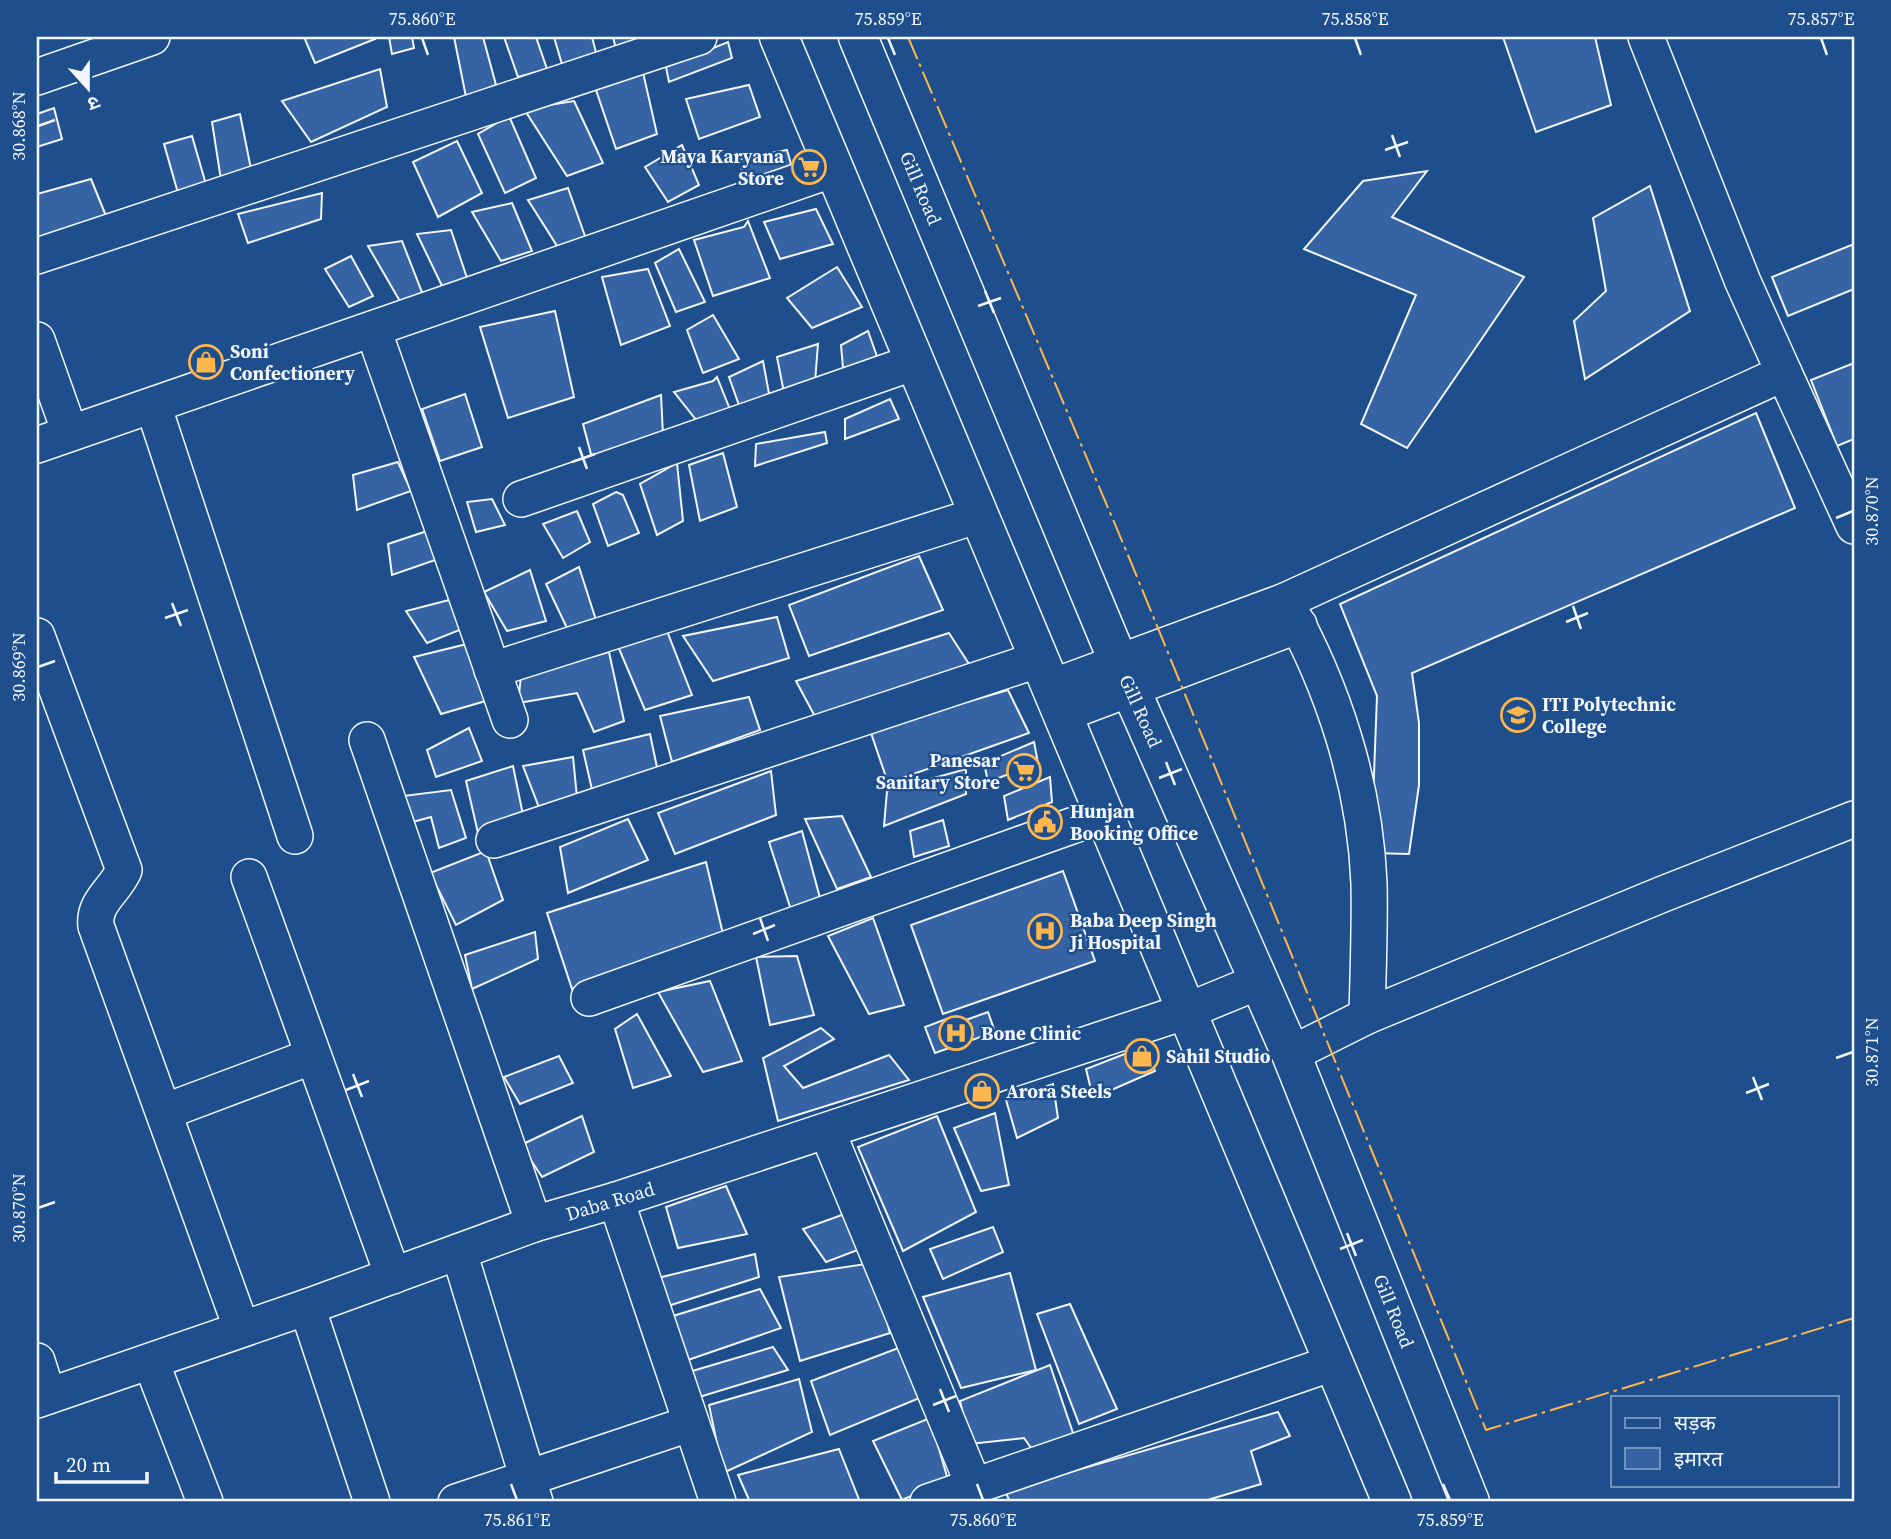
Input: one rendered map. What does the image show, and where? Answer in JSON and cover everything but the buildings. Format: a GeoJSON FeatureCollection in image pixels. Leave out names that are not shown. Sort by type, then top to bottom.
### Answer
{"type":"FeatureCollection","features":[{"type":"Feature","properties":{"kind":"main road"},"geometry":{"type":"LineString","coordinates":[[779,37],[1392,1502]]}},
{"type":"Feature","properties":{"kind":"main road","name":"Gill Road"},"geometry":{"type":"LineString","coordinates":[[858,37],[1125,676],[1291,1054],[1470,1502]]}},
{"type":"Feature","properties":{"kind":"street"},"geometry":{"type":"LineString","coordinates":[[37,77],[152,37]]}},
{"type":"Feature","properties":{"kind":"street"},"geometry":{"type":"LineString","coordinates":[[37,256],[699,37]]}},
{"type":"Feature","properties":{"kind":"street"},"geometry":{"type":"LineString","coordinates":[[1646,37],[1744,282],[1854,526]]}},
{"type":"Feature","properties":{"kind":"street"},"geometry":{"type":"LineString","coordinates":[[37,445],[834,169]]}},
{"type":"Feature","properties":{"kind":"street"},"geometry":{"type":"LineString","coordinates":[[373,329],[510,720]]}},
{"type":"Feature","properties":{"kind":"street"},"geometry":{"type":"LineString","coordinates":[[37,340],[70,433]]}},
{"type":"Feature","properties":{"kind":"street"},"geometry":{"type":"LineString","coordinates":[[521,499],[915,362]]}},
{"type":"Feature","properties":{"kind":"street"},"geometry":{"type":"LineString","coordinates":[[494,840],[1052,687],[1125,676],[1292,613],[1784,373]]}},
{"type":"Feature","properties":{"kind":"street"},"geometry":{"type":"LineString","coordinates":[[153,405],[295,836]]}},
{"type":"Feature","properties":{"kind":"street"},"geometry":{"type":"LineString","coordinates":[[492,670],[979,515]]}},
{"type":"Feature","properties":{"kind":"street"},"geometry":{"type":"LineString","coordinates":[[1292,613],[1326,683],[1357,785],[1369,881],[1367,1016]]}},
{"type":"Feature","properties":{"kind":"street"},"geometry":{"type":"LineString","coordinates":[[37,636],[122,858],[124,870],[117,885],[97,906],[96,926],[241,1327]]}},
{"type":"Feature","properties":{"kind":"street"},"geometry":{"type":"LineString","coordinates":[[367,740],[534,1224]]}},
{"type":"Feature","properties":{"kind":"street"},"geometry":{"type":"LineString","coordinates":[[589,998],[1105,814]]}},
{"type":"Feature","properties":{"kind":"street"},"geometry":{"type":"LineString","coordinates":[[1291,1054],[1367,1016],[1452,984],[1663,894],[1854,819]]}},
{"type":"Feature","properties":{"kind":"street"},"geometry":{"type":"LineString","coordinates":[[249,877],[393,1276]]}},
{"type":"Feature","properties":{"kind":"street","name":"Daba Road"},"geometry":{"type":"LineString","coordinates":[[42,1398],[151,1362],[241,1327],[307,1307],[534,1224],[616,1200],[1187,1011],[1260,981]]}},
{"type":"Feature","properties":{"kind":"street"},"geometry":{"type":"LineString","coordinates":[[163,1112],[313,1056]]}},
{"type":"Feature","properties":{"kind":"street"},"geometry":{"type":"LineString","coordinates":[[827,1131],[974,1486]]}},
{"type":"Feature","properties":{"kind":"street"},"geometry":{"type":"LineString","coordinates":[[616,1200],[718,1502]]}},
{"type":"Feature","properties":{"kind":"street"},"geometry":{"type":"LineString","coordinates":[[459,1252],[531,1490]]}},
{"type":"Feature","properties":{"kind":"street"},"geometry":{"type":"LineString","coordinates":[[307,1307],[372,1502]]}},
{"type":"Feature","properties":{"kind":"street"},"geometry":{"type":"LineString","coordinates":[[37,1361],[42,1398]]}},
{"type":"Feature","properties":{"kind":"street"},"geometry":{"type":"LineString","coordinates":[[151,1362],[205,1502]]}},
{"type":"Feature","properties":{"kind":"street"},"geometry":{"type":"LineString","coordinates":[[928,1502],[1333,1363]]}},
{"type":"Feature","properties":{"kind":"street"},"geometry":{"type":"LineString","coordinates":[[456,1502],[531,1490],[690,1424]]}},
{"type":"Feature","properties":{"kind":"power"},"geometry":{"type":"LineString","coordinates":[[908,37],[1128,555],[1486,1430],[1854,1318]]}},
{"type":"Feature","properties":{"kind":"place","name":"Maya Karyana Store"},"geometry":{"type":"Point","coordinates":[809,167]}},
{"type":"Feature","properties":{"kind":"place","name":"Soni Confectionery"},"geometry":{"type":"Point","coordinates":[206,362]}},
{"type":"Feature","properties":{"kind":"place","name":"ITI Polytechnic College"},"geometry":{"type":"Point","coordinates":[1518,715]}},
{"type":"Feature","properties":{"kind":"place","name":"Panesar Sanitary Store"},"geometry":{"type":"Point","coordinates":[1024,771]}},
{"type":"Feature","properties":{"kind":"place","name":"Hunjan Booking Office"},"geometry":{"type":"Point","coordinates":[1045,822]}},
{"type":"Feature","properties":{"kind":"place","name":"Baba Deep Singh Ji Hospital"},"geometry":{"type":"Point","coordinates":[1045,931]}},
{"type":"Feature","properties":{"kind":"place","name":"Bone Clinic"},"geometry":{"type":"Point","coordinates":[956,1033]}},
{"type":"Feature","properties":{"kind":"place","name":"Sahil Studio"},"geometry":{"type":"Point","coordinates":[1142,1056]}},
{"type":"Feature","properties":{"kind":"place","name":"Arora Steels"},"geometry":{"type":"Point","coordinates":[982,1091]}}]}
